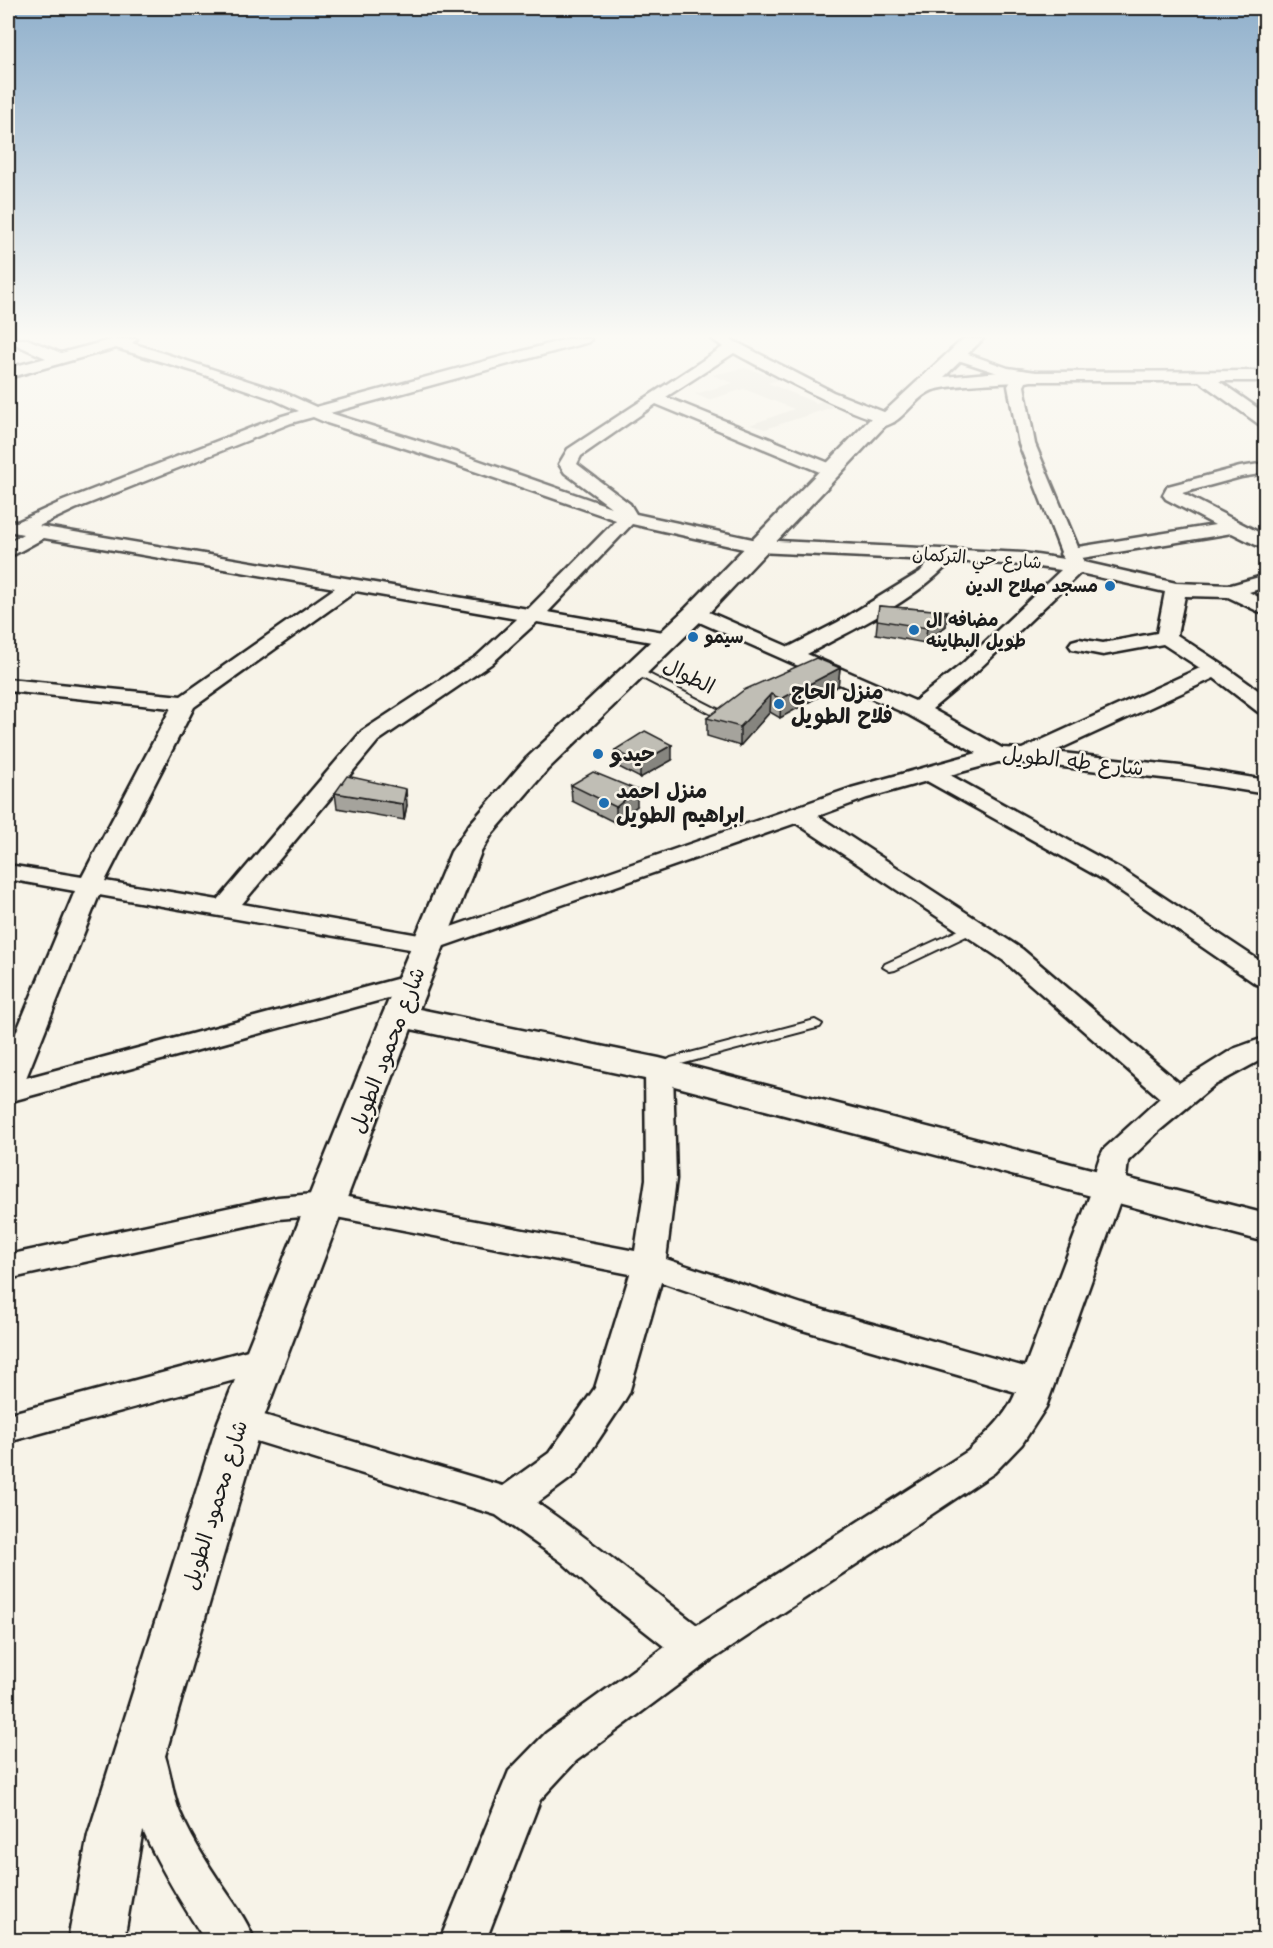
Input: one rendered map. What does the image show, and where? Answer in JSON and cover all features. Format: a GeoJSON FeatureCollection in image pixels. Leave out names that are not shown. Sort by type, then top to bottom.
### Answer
{"type":"FeatureCollection","features":[{"type":"Feature","properties":{"kind":"street"},"geometry":{"type":"LineString","coordinates":[[13,527],[258,430]]}},
{"type":"Feature","properties":{"kind":"street","name":"شارع حي التركمان"},"geometry":{"type":"LineString","coordinates":[[367,430],[628,518],[757,546],[1072,560],[1176,589],[1232,591],[1266,581]]}},
{"type":"Feature","properties":{"kind":"street"},"geometry":{"type":"LineString","coordinates":[[224,909],[378,729],[484,660],[532,616],[628,518],[624,508],[571,469],[568,464],[569,459],[582,447],[607,430]]}},
{"type":"Feature","properties":{"kind":"street"},"geometry":{"type":"LineString","coordinates":[[732,430],[833,471]]}},
{"type":"Feature","properties":{"kind":"street","name":"شارع محمود الطويل"},"geometry":{"type":"LineString","coordinates":[[96,1941],[115,1835],[240,1422],[399,1016],[415,982],[427,944],[466,852],[480,830],[537,764],[695,614],[757,546],[872,430]]}},
{"type":"Feature","properties":{"kind":"street"},"geometry":{"type":"LineString","coordinates":[[1025,430],[1028,444],[1072,560]]}},
{"type":"Feature","properties":{"kind":"street"},"geometry":{"type":"LineString","coordinates":[[1266,468],[1227,475],[1172,492],[1175,498],[1266,544]]}},
{"type":"Feature","properties":{"kind":"street"},"geometry":{"type":"LineString","coordinates":[[13,527],[669,639]]}},
{"type":"Feature","properties":{"kind":"street"},"geometry":{"type":"LineString","coordinates":[[917,711],[969,668],[1072,560],[1232,528]]}},
{"type":"Feature","properties":{"kind":"street"},"geometry":{"type":"LineString","coordinates":[[8,550],[40,532]]}},
{"type":"Feature","properties":{"kind":"street"},"geometry":{"type":"LineString","coordinates":[[790,654],[845,626],[927,576],[945,556]]}},
{"type":"Feature","properties":{"kind":"street"},"geometry":{"type":"LineString","coordinates":[[8,1085],[90,886],[185,703],[352,585]]}},
{"type":"Feature","properties":{"kind":"street"},"geometry":{"type":"LineString","coordinates":[[1166,637],[1176,589]]}},
{"type":"Feature","properties":{"kind":"street"},"geometry":{"type":"LineString","coordinates":[[1232,591],[1266,609]]}},
{"type":"Feature","properties":{"kind":"street","name":"شارع طه الطويل"},"geometry":{"type":"LineString","coordinates":[[695,614],[917,711],[998,755],[1027,756],[1180,773],[1266,787]]}},
{"type":"Feature","properties":{"kind":"street"},"geometry":{"type":"LineString","coordinates":[[1079,645],[1103,649],[1166,637],[1216,669],[1266,707]]}},
{"type":"Feature","properties":{"kind":"street"},"geometry":{"type":"LineString","coordinates":[[1027,756],[1216,669]]}},
{"type":"Feature","properties":{"kind":"street"},"geometry":{"type":"LineString","coordinates":[[8,685],[185,703]]}},
{"type":"Feature","properties":{"kind":"street"},"geometry":{"type":"LineString","coordinates":[[8,872],[427,944],[859,793],[998,755]]}},
{"type":"Feature","properties":{"kind":"street"},"geometry":{"type":"LineString","coordinates":[[931,774],[1115,876],[1266,978]]}},
{"type":"Feature","properties":{"kind":"street"},"geometry":{"type":"LineString","coordinates":[[799,814],[972,928],[1034,972],[1177,1097]]}},
{"type":"Feature","properties":{"kind":"street"},"geometry":{"type":"LineString","coordinates":[[8,1092],[415,982]]}},
{"type":"Feature","properties":{"kind":"street"},"geometry":{"type":"LineString","coordinates":[[399,1016],[659,1070],[1266,1228]]}},
{"type":"Feature","properties":{"kind":"street"},"geometry":{"type":"LineString","coordinates":[[463,1941],[524,1786],[561,1747],[696,1648],[981,1462],[1009,1434],[1028,1407],[1110,1187],[1111,1166],[1115,1156],[1177,1097],[1216,1069],[1266,1046]]}},
{"type":"Feature","properties":{"kind":"street"},"geometry":{"type":"LineString","coordinates":[[508,1503],[562,1464],[611,1393],[649,1266],[661,1179],[659,1070]]}},
{"type":"Feature","properties":{"kind":"street"},"geometry":{"type":"LineString","coordinates":[[8,1267],[278,1208],[326,1204],[649,1266],[799,1316],[1036,1384]]}},
{"type":"Feature","properties":{"kind":"street"},"geometry":{"type":"LineString","coordinates":[[8,1428],[263,1359]]}},
{"type":"Feature","properties":{"kind":"street"},"geometry":{"type":"LineString","coordinates":[[240,1422],[508,1503],[574,1550],[696,1648]]}},
{"type":"Feature","properties":{"kind":"street"},"geometry":{"type":"LineString","coordinates":[[147,1730],[147,1781],[171,1845],[231,1941]]}},
{"type":"Feature","properties":{"kind":"lane","name":"الطوال"},"geometry":{"type":"LineString","coordinates":[[635,670],[723,716]]}},
{"type":"Feature","properties":{"kind":"lane"},"geometry":{"type":"LineString","coordinates":[[890,967],[972,928]]}},
{"type":"Feature","properties":{"kind":"lane"},"geometry":{"type":"LineString","coordinates":[[659,1070],[676,1061],[815,1024]]}},
{"type":"Feature","properties":{"kind":"building"},"geometry":{"type":"Polygon","coordinates":[[[879,606],[947,611],[927,628],[877,620],[879,606]]]}},
{"type":"Feature","properties":{"kind":"building"},"geometry":{"type":"Polygon","coordinates":[[[816,658],[840,668],[781,699],[771,694],[740,727],[707,718],[744,690],[816,658]]]}},
{"type":"Feature","properties":{"kind":"building"},"geometry":{"type":"Polygon","coordinates":[[[645,731],[672,745],[640,763],[615,750],[645,731]]]}},
{"type":"Feature","properties":{"kind":"building"},"geometry":{"type":"Polygon","coordinates":[[[593,772],[637,790],[616,807],[571,785],[593,772]]]}},
{"type":"Feature","properties":{"kind":"building"},"geometry":{"type":"Polygon","coordinates":[[[347,776],[406,789],[403,804],[335,793],[347,776]]]}},
{"type":"Feature","properties":{"kind":"place","name":"مسجد صلاح الدين"},"geometry":{"type":"Point","coordinates":[1110,586]}},
{"type":"Feature","properties":{"kind":"place","name":"مضافه ال طويل البطاينه"},"geometry":{"type":"Point","coordinates":[914,630]}},
{"type":"Feature","properties":{"kind":"place","name":"سيمو"},"geometry":{"type":"Point","coordinates":[693,637]}},
{"type":"Feature","properties":{"kind":"place","name":"منزل الحاج فلاح الطويل"},"geometry":{"type":"Point","coordinates":[779,704]}},
{"type":"Feature","properties":{"kind":"place","name":"حيدو"},"geometry":{"type":"Point","coordinates":[598,754]}},
{"type":"Feature","properties":{"kind":"place","name":"منزل احمد ابراهيم الطويل"},"geometry":{"type":"Point","coordinates":[604,803]}}]}
